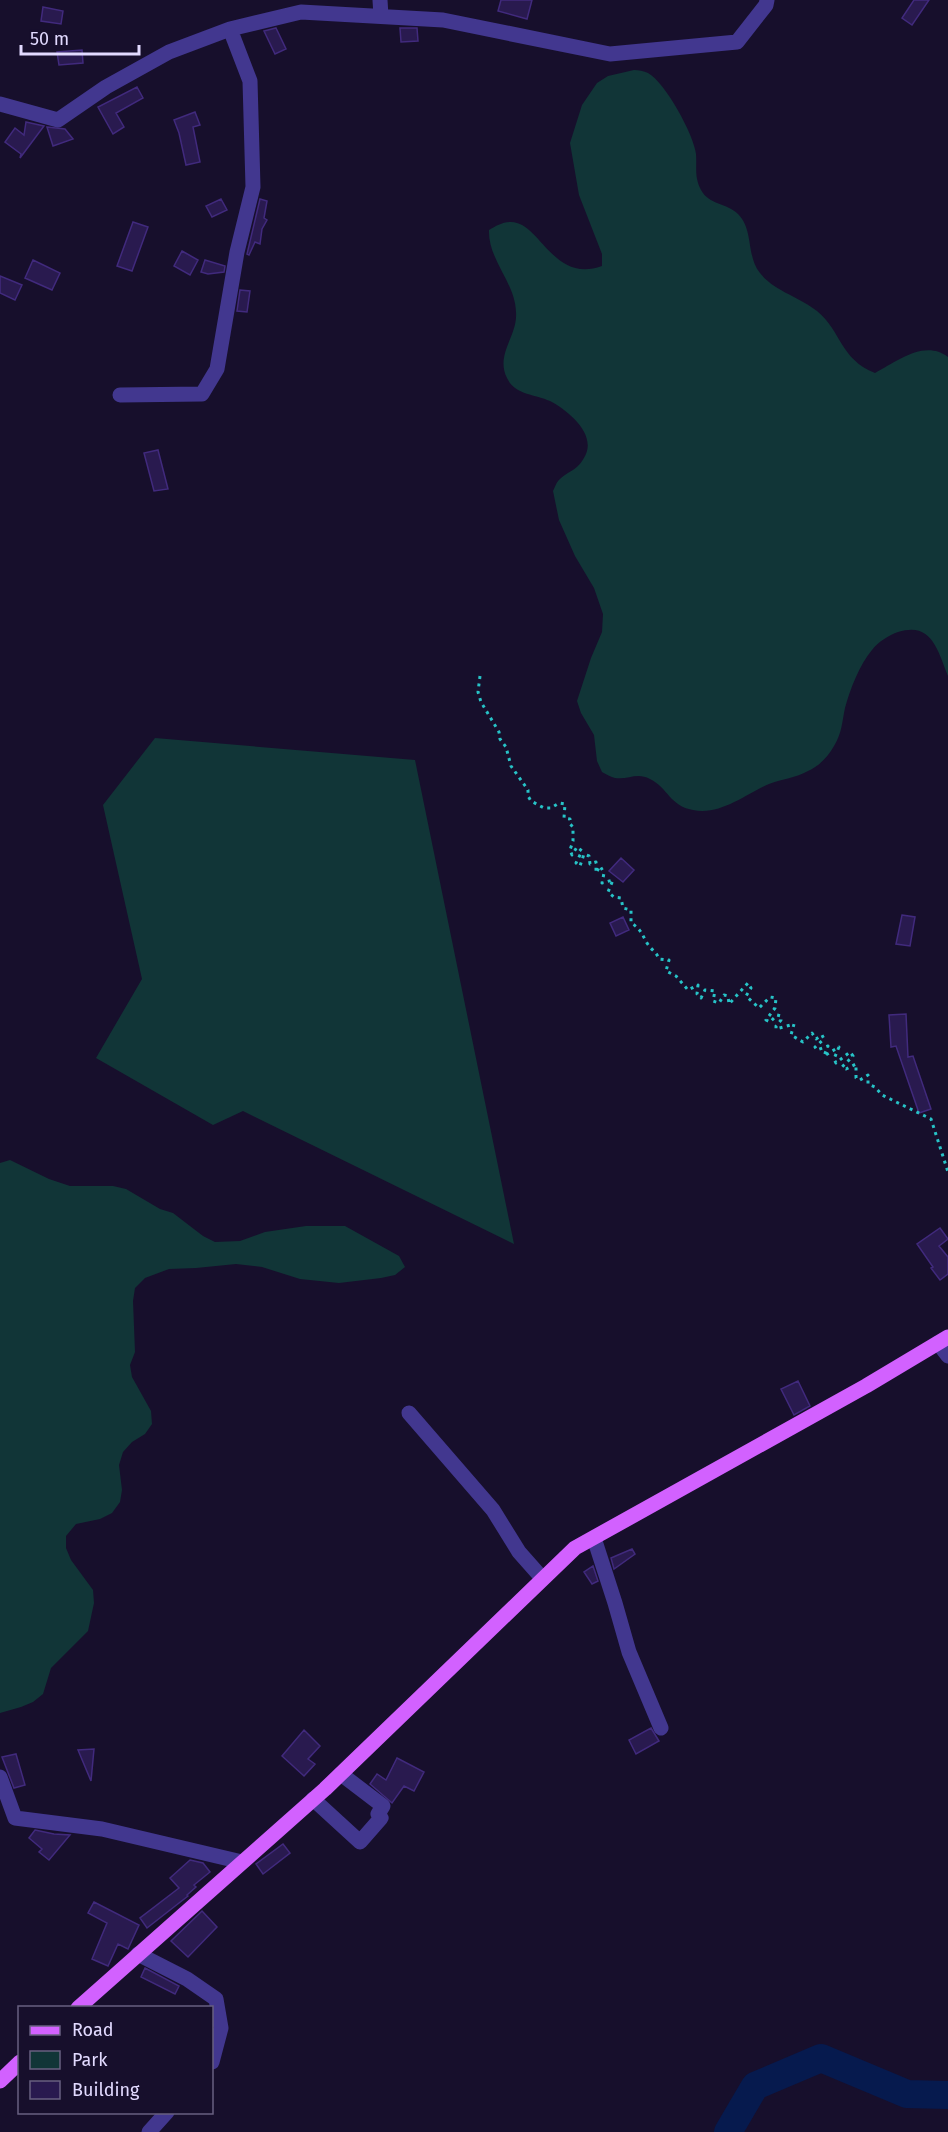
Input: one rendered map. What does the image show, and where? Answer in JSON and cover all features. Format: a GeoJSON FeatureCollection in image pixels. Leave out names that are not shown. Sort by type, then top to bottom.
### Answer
{"type":"FeatureCollection","features":[{"type":"Feature","properties":{"kind":"main road"},"geometry":{"type":"LineString","coordinates":[[79,2006],[341,1774],[575,1548],[847,1397],[943,1340]]}},
{"type":"Feature","properties":{"kind":"main road"},"geometry":{"type":"LineString","coordinates":[[0,2080],[18,2064]]}},
{"type":"Feature","properties":{"kind":"street"},"geometry":{"type":"LineString","coordinates":[[380,0],[381,16]]}},
{"type":"Feature","properties":{"kind":"street"},"geometry":{"type":"LineString","coordinates":[[0,104],[58,120],[106,87],[169,52],[230,29],[301,12],[443,20],[610,54],[737,42],[766,5],[767,0]]}},
{"type":"Feature","properties":{"kind":"street"},"geometry":{"type":"LineString","coordinates":[[120,395],[202,394],[217,369],[237,252],[253,187],[250,81],[230,29]]}},
{"type":"Feature","properties":{"kind":"street"},"geometry":{"type":"LineString","coordinates":[[943,1340],[948,1356]]}},
{"type":"Feature","properties":{"kind":"street"},"geometry":{"type":"LineString","coordinates":[[409,1413],[493,1510],[519,1552],[542,1578]]}},
{"type":"Feature","properties":{"kind":"street"},"geometry":{"type":"LineString","coordinates":[[594,1538],[629,1652],[661,1728]]}},
{"type":"Feature","properties":{"kind":"street"},"geometry":{"type":"LineString","coordinates":[[313,1798],[360,1842],[381,1818],[378,1814],[383,1806],[341,1774]]}},
{"type":"Feature","properties":{"kind":"street"},"geometry":{"type":"LineString","coordinates":[[0,1778],[15,1818],[102,1829],[242,1862]]}},
{"type":"Feature","properties":{"kind":"street"},"geometry":{"type":"LineString","coordinates":[[138,1954],[187,1979],[216,1999],[220,2028],[213,2058]]}},
{"type":"Feature","properties":{"kind":"street"},"geometry":{"type":"LineString","coordinates":[[149,2132],[164,2114]]}},
{"type":"Feature","properties":{"kind":"path"},"geometry":{"type":"LineString","coordinates":[[480,675],[478,692],[481,702],[506,747],[512,766],[528,790],[531,801],[544,808],[551,808],[559,803],[565,804],[564,818],[570,819],[573,827],[573,841],[570,850],[572,855],[577,847],[582,851],[576,863],[579,866],[584,854],[589,856],[590,864],[596,862],[596,873],[600,866],[604,873],[602,883],[613,880],[608,892],[614,897],[621,898],[622,908],[632,910],[631,923],[638,927],[645,936],[648,945],[656,951],[659,959],[669,960],[666,972],[676,976],[688,990],[698,985],[697,994],[701,998],[705,990],[715,991],[713,1001],[719,1003],[724,995],[728,996],[729,1004],[748,984],[751,988],[746,996],[759,1008],[770,997],[776,998],[775,1008],[766,1020],[770,1022],[777,1015],[781,1016],[776,1029],[794,1024],[791,1035],[803,1042],[812,1033],[816,1039],[822,1035],[824,1039],[815,1047],[817,1050],[828,1046],[824,1056],[839,1047],[834,1059],[836,1063],[850,1052],[853,1056],[842,1068],[846,1069],[856,1064],[856,1078],[860,1080],[868,1075],[868,1084],[876,1087],[882,1095],[931,1119],[948,1172]]}},
{"type":"Feature","properties":{"kind":"green space"},"geometry":{"type":"Polygon","coordinates":[[[634,70],[648,73],[655,78],[670,98],[694,145],[697,176],[701,190],[709,199],[734,210],[743,220],[756,266],[772,285],[817,311],[832,328],[848,353],[863,367],[875,373],[902,358],[921,351],[939,352],[948,357],[948,676],[937,648],[926,634],[909,630],[887,637],[874,647],[860,669],[847,701],[839,737],[823,761],[803,773],[769,784],[723,807],[703,811],[679,805],[661,787],[645,777],[615,778],[610,776],[602,772],[597,761],[594,735],[577,701],[602,632],[603,614],[594,588],[575,556],[559,520],[553,491],[559,480],[583,460],[588,446],[587,438],[578,423],[564,410],[550,401],[520,391],[507,378],[504,361],[516,321],[515,301],[490,241],[489,230],[502,223],[511,222],[531,231],[559,260],[571,267],[585,269],[602,266],[602,254],[579,195],[570,143],[582,105],[597,83],[608,76],[634,70]]]}},
{"type":"Feature","properties":{"kind":"green space"},"geometry":{"type":"Polygon","coordinates":[[[155,738],[415,760],[514,1244],[243,1111],[213,1125],[96,1058],[142,979],[103,805],[155,738]]]}},
{"type":"Feature","properties":{"kind":"green space"},"geometry":{"type":"Polygon","coordinates":[[[10,1160],[49,1179],[70,1186],[113,1186],[126,1189],[160,1209],[173,1213],[203,1236],[215,1242],[240,1241],[265,1232],[306,1226],[345,1226],[399,1256],[405,1267],[395,1275],[339,1283],[300,1279],[262,1267],[236,1264],[169,1269],[145,1278],[135,1288],[133,1301],[135,1352],[130,1365],[132,1377],[151,1411],[152,1424],[145,1434],[132,1442],[123,1452],[119,1465],[122,1490],[120,1502],[112,1513],[100,1519],[76,1524],[66,1536],[66,1548],[71,1560],[93,1590],[94,1603],[88,1631],[51,1668],[43,1694],[33,1702],[0,1713],[0,1163],[10,1160]]]}},
{"type":"Feature","properties":{"kind":"building"},"geometry":{"type":"Polygon","coordinates":[[[501,0],[532,0],[527,19],[498,11],[501,0]]]}},
{"type":"Feature","properties":{"kind":"building"},"geometry":{"type":"Polygon","coordinates":[[[914,0],[929,0],[912,25],[902,18],[914,0]]]}},
{"type":"Feature","properties":{"kind":"building"},"geometry":{"type":"Polygon","coordinates":[[[43,7],[63,11],[61,24],[41,21],[43,7]]]}},
{"type":"Feature","properties":{"kind":"building"},"geometry":{"type":"Polygon","coordinates":[[[276,28],[286,49],[275,54],[264,31],[276,28]]]}},
{"type":"Feature","properties":{"kind":"building"},"geometry":{"type":"Polygon","coordinates":[[[400,28],[417,28],[418,41],[401,42],[400,28]]]}},
{"type":"Feature","properties":{"kind":"building"},"geometry":{"type":"Polygon","coordinates":[[[82,50],[83,63],[59,65],[57,52],[82,50]]]}},
{"type":"Feature","properties":{"kind":"building"},"geometry":{"type":"Polygon","coordinates":[[[137,87],[143,98],[116,113],[124,127],[113,134],[98,107],[137,87]]]}},
{"type":"Feature","properties":{"kind":"building"},"geometry":{"type":"Polygon","coordinates":[[[195,112],[200,125],[193,127],[200,162],[186,165],[174,120],[195,112]]]}},
{"type":"Feature","properties":{"kind":"building"},"geometry":{"type":"Polygon","coordinates":[[[26,122],[44,126],[20,158],[21,154],[5,142],[15,128],[24,135],[26,122]]]}},
{"type":"Feature","properties":{"kind":"building"},"geometry":{"type":"Polygon","coordinates":[[[47,127],[65,129],[73,139],[53,146],[47,127]]]}},
{"type":"Feature","properties":{"kind":"building"},"geometry":{"type":"Polygon","coordinates":[[[221,199],[227,210],[212,217],[206,206],[221,199]]]}},
{"type":"Feature","properties":{"kind":"building"},"geometry":{"type":"Polygon","coordinates":[[[260,199],[267,201],[264,218],[267,220],[262,229],[260,244],[255,242],[249,255],[247,254],[260,199]]]}},
{"type":"Feature","properties":{"kind":"building"},"geometry":{"type":"Polygon","coordinates":[[[133,222],[148,227],[132,271],[117,266],[133,222]]]}},
{"type":"Feature","properties":{"kind":"building"},"geometry":{"type":"Polygon","coordinates":[[[182,251],[198,260],[190,275],[174,266],[182,251]]]}},
{"type":"Feature","properties":{"kind":"building"},"geometry":{"type":"Polygon","coordinates":[[[33,260],[60,273],[52,290],[25,278],[33,260]]]}},
{"type":"Feature","properties":{"kind":"building"},"geometry":{"type":"Polygon","coordinates":[[[205,260],[225,266],[224,272],[208,274],[201,272],[205,260]]]}},
{"type":"Feature","properties":{"kind":"building"},"geometry":{"type":"Polygon","coordinates":[[[0,276],[22,285],[15,300],[0,293],[0,276]]]}},
{"type":"Feature","properties":{"kind":"building"},"geometry":{"type":"Polygon","coordinates":[[[240,290],[250,291],[247,312],[237,311],[240,290]]]}},
{"type":"Feature","properties":{"kind":"building"},"geometry":{"type":"Polygon","coordinates":[[[158,450],[168,489],[154,491],[144,453],[158,450]]]}},
{"type":"Feature","properties":{"kind":"building"},"geometry":{"type":"Polygon","coordinates":[[[621,858],[634,870],[623,882],[609,871],[621,858]]]}},
{"type":"Feature","properties":{"kind":"building"},"geometry":{"type":"Polygon","coordinates":[[[902,915],[915,917],[910,946],[896,944],[902,915]]]}},
{"type":"Feature","properties":{"kind":"building"},"geometry":{"type":"Polygon","coordinates":[[[623,917],[629,930],[616,936],[610,923],[623,917]]]}},
{"type":"Feature","properties":{"kind":"building"},"geometry":{"type":"Polygon","coordinates":[[[906,1014],[908,1057],[913,1056],[931,1109],[919,1113],[896,1046],[891,1047],[889,1015],[906,1014]]]}},
{"type":"Feature","properties":{"kind":"building"},"geometry":{"type":"Polygon","coordinates":[[[940,1228],[948,1239],[939,1246],[948,1257],[948,1274],[940,1280],[917,1244],[940,1228]]]}},
{"type":"Feature","properties":{"kind":"building"},"geometry":{"type":"Polygon","coordinates":[[[798,1381],[810,1406],[794,1415],[781,1389],[798,1381]]]}},
{"type":"Feature","properties":{"kind":"building"},"geometry":{"type":"Polygon","coordinates":[[[632,1549],[635,1554],[614,1569],[611,1558],[632,1549]]]}},
{"type":"Feature","properties":{"kind":"building"},"geometry":{"type":"Polygon","coordinates":[[[593,1566],[598,1581],[592,1584],[584,1572],[593,1566]]]}},
{"type":"Feature","properties":{"kind":"building"},"geometry":{"type":"Polygon","coordinates":[[[651,1728],[659,1741],[636,1754],[629,1740],[651,1728]]]}},
{"type":"Feature","properties":{"kind":"building"},"geometry":{"type":"Polygon","coordinates":[[[304,1730],[320,1746],[308,1759],[315,1764],[304,1776],[282,1756],[304,1730]]]}},
{"type":"Feature","properties":{"kind":"building"},"geometry":{"type":"Polygon","coordinates":[[[94,1749],[91,1781],[78,1750],[94,1749]]]}},
{"type":"Feature","properties":{"kind":"building"},"geometry":{"type":"Polygon","coordinates":[[[16,1754],[25,1785],[14,1788],[2,1757],[16,1754]]]}},
{"type":"Feature","properties":{"kind":"building"},"geometry":{"type":"Polygon","coordinates":[[[397,1758],[424,1772],[414,1791],[404,1786],[392,1803],[370,1784],[377,1774],[386,1780],[397,1758]]]}},
{"type":"Feature","properties":{"kind":"building"},"geometry":{"type":"Polygon","coordinates":[[[35,1830],[70,1835],[49,1860],[39,1852],[42,1849],[29,1838],[35,1830]]]}},
{"type":"Feature","properties":{"kind":"building"},"geometry":{"type":"Polygon","coordinates":[[[283,1844],[290,1853],[263,1874],[256,1864],[283,1844]]]}},
{"type":"Feature","properties":{"kind":"building"},"geometry":{"type":"Polygon","coordinates":[[[190,1860],[203,1863],[210,1872],[194,1885],[196,1887],[188,1896],[147,1928],[140,1918],[179,1888],[170,1878],[190,1860]]]}},
{"type":"Feature","properties":{"kind":"building"},"geometry":{"type":"Polygon","coordinates":[[[94,1902],[139,1925],[128,1949],[118,1944],[108,1966],[92,1959],[107,1923],[88,1913],[94,1902]]]}},
{"type":"Feature","properties":{"kind":"building"},"geometry":{"type":"Polygon","coordinates":[[[202,1911],[217,1927],[188,1957],[171,1941],[202,1911]]]}},
{"type":"Feature","properties":{"kind":"building"},"geometry":{"type":"Polygon","coordinates":[[[145,1968],[179,1986],[175,1994],[141,1977],[145,1968]]]}},
{"type":"Feature","properties":{"kind":"waterway"},"geometry":{"type":"LineString","coordinates":[[728,2132],[755,2086],[821,2058],[907,2094],[948,2095]]}}]}
